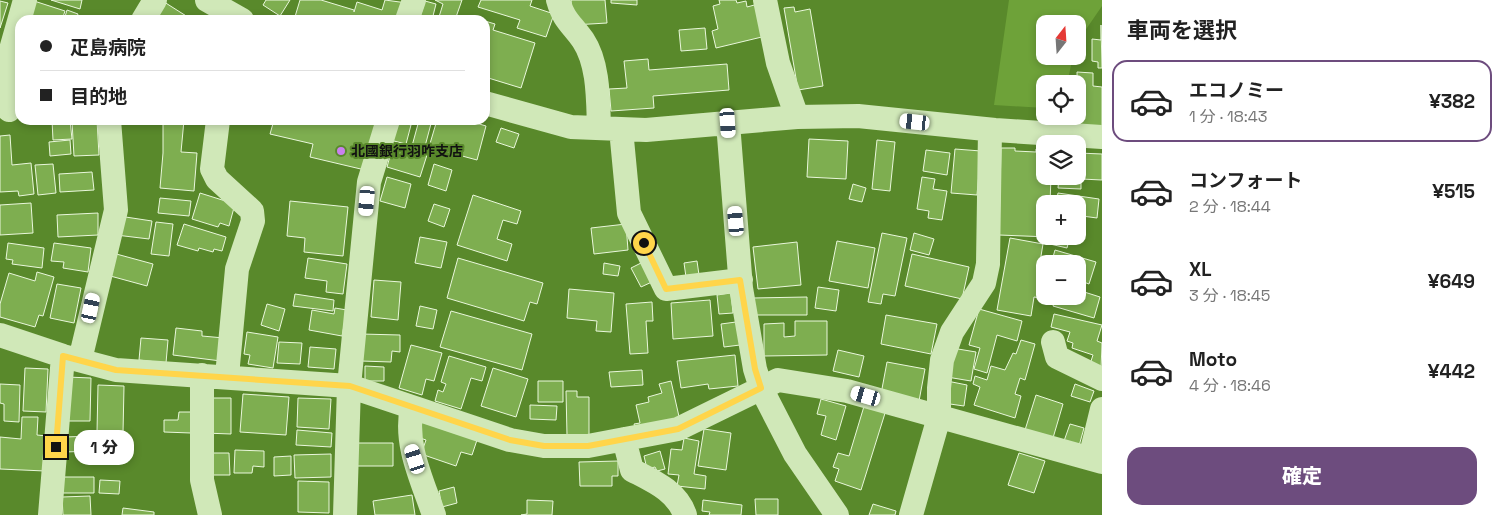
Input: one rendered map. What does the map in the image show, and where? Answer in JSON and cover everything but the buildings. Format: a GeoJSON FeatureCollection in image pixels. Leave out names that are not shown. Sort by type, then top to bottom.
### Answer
{"type":"FeatureCollection","features":[{"type":"Feature","properties":{"kind":"street"},"geometry":{"type":"LineString","coordinates":[[21,15],[25,0]]}},
{"type":"Feature","properties":{"kind":"street"},"geometry":{"type":"LineString","coordinates":[[145,15],[155,0]]}},
{"type":"Feature","properties":{"kind":"street"},"geometry":{"type":"LineString","coordinates":[[208,0],[234,15]]}},
{"type":"Feature","properties":{"kind":"street"},"geometry":{"type":"LineString","coordinates":[[409,15],[414,0]]}},
{"type":"Feature","properties":{"kind":"street"},"geometry":{"type":"LineString","coordinates":[[558,0],[563,17],[584,41],[598,81],[629,212],[666,289],[740,280]]}},
{"type":"Feature","properties":{"kind":"street"},"geometry":{"type":"LineString","coordinates":[[764,0],[778,63],[797,117]]}},
{"type":"Feature","properties":{"kind":"street"},"geometry":{"type":"LineString","coordinates":[[10,109],[10,53],[15,35]]}},
{"type":"Feature","properties":{"kind":"street"},"geometry":{"type":"LineString","coordinates":[[490,104],[571,127],[646,130],[797,117],[858,116],[990,130],[1102,137]]}},
{"type":"Feature","properties":{"kind":"street"},"geometry":{"type":"LineString","coordinates":[[728,123],[740,280],[755,369],[761,388],[795,454],[837,515]]}},
{"type":"Feature","properties":{"kind":"street"},"geometry":{"type":"LineString","coordinates":[[50,515],[72,358],[116,210],[109,125]]}},
{"type":"Feature","properties":{"kind":"street"},"geometry":{"type":"LineString","coordinates":[[217,125],[212,170],[218,179],[252,211],[253,221],[237,269],[226,376]]}},
{"type":"Feature","properties":{"kind":"street"},"geometry":{"type":"LineString","coordinates":[[344,515],[350,386],[368,182],[386,125]]}},
{"type":"Feature","properties":{"kind":"street"},"geometry":{"type":"LineString","coordinates":[[911,515],[939,417],[939,388],[942,360],[952,332],[984,284],[988,264],[990,130]]}},
{"type":"Feature","properties":{"kind":"street"},"geometry":{"type":"LineString","coordinates":[[0,335],[116,370],[202,374],[350,386],[510,440],[544,446],[588,446],[678,429],[778,380],[847,391],[1096,460],[1102,409]]}},
{"type":"Feature","properties":{"kind":"street"},"geometry":{"type":"LineString","coordinates":[[1053,342],[1057,357],[1102,379]]}},
{"type":"Feature","properties":{"kind":"street"},"geometry":{"type":"LineString","coordinates":[[202,374],[202,480],[210,515]]}},
{"type":"Feature","properties":{"kind":"street"},"geometry":{"type":"LineString","coordinates":[[412,407],[408,424],[409,441],[434,515]]}},
{"type":"Feature","properties":{"kind":"street"},"geometry":{"type":"LineString","coordinates":[[624,439],[632,470],[664,486],[682,507],[684,515]]}},
{"type":"Feature","properties":{"kind":"green space"},"geometry":{"type":"Polygon","coordinates":[[[1009,0],[1102,0],[1102,6],[1086,29],[1086,15],[1036,15],[1036,65],[1071,65],[1069,75],[1036,75],[1036,107],[994,105],[1009,0]]]}},
{"type":"Feature","properties":{"kind":"place","name":"北國銀行羽咋支店"},"geometry":{"type":"Point","coordinates":[341,151]}},
{"type":"Feature","properties":{"kind":"route"},"geometry":{"type":"LineString","coordinates":[[56,447],[63,356],[116,370],[226,376],[350,386],[510,440],[544,446],[588,446],[678,429],[761,388],[755,369],[740,280],[666,289],[644,243]]}}]}
